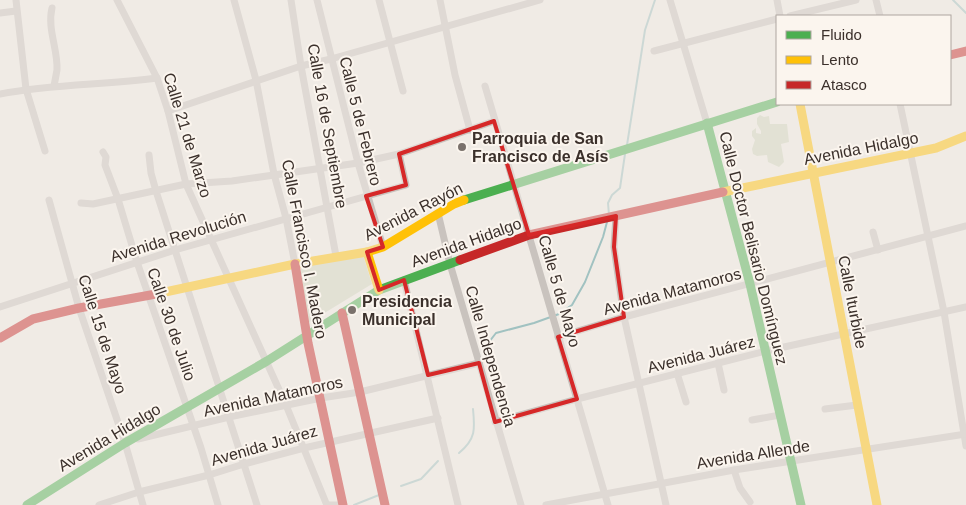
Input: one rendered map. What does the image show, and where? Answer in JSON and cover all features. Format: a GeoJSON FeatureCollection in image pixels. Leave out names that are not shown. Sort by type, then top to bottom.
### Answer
{"type":"FeatureCollection","features":[{"type":"Feature","properties":{"kind":"main road"},"geometry":{"type":"LineString","coordinates":[[951,55],[966,51]]}},
{"type":"Feature","properties":{"kind":"main road","name":"Avenida Rayón"},"geometry":{"type":"LineString","coordinates":[[0,338],[33,319],[79,308],[229,280],[336,256],[367,252],[383,247],[438,213],[470,197],[515,185],[620,150],[776,102]]}},
{"type":"Feature","properties":{"kind":"main road","name":"Calle Iturbide"},"geometry":{"type":"LineString","coordinates":[[800,105],[877,505]]}},
{"type":"Feature","properties":{"kind":"main road","name":"Calle Doctor Belisario Domínguez"},"geometry":{"type":"LineString","coordinates":[[707,123],[750,284],[801,505]]}},
{"type":"Feature","properties":{"kind":"main road","name":"Avenida Hidalgo"},"geometry":{"type":"LineString","coordinates":[[27,505],[218,388],[267,361],[378,290],[529,235],[726,191],[936,148],[966,136]]}},
{"type":"Feature","properties":{"kind":"main road"},"geometry":{"type":"LineString","coordinates":[[367,252],[378,290]]}},
{"type":"Feature","properties":{"kind":"main road","name":"Calle Francisco I. Madero"},"geometry":{"type":"LineString","coordinates":[[295,264],[306,336],[343,505]]}},
{"type":"Feature","properties":{"kind":"main road"},"geometry":{"type":"LineString","coordinates":[[342,313],[385,505]]}},
{"type":"Feature","properties":{"kind":"street"},"geometry":{"type":"LineString","coordinates":[[16,0],[26,89],[45,151]]}},
{"type":"Feature","properties":{"kind":"street","name":"Calle 21 de Marzo"},"geometry":{"type":"LineString","coordinates":[[117,0],[157,78],[168,111],[186,184],[229,280]]}},
{"type":"Feature","properties":{"kind":"street","name":"Calle Francisco I. Madero"},"geometry":{"type":"LineString","coordinates":[[234,0],[256,80],[274,174],[286,218],[295,264]]}},
{"type":"Feature","properties":{"kind":"street","name":"Calle 16 de Septiembre"},"geometry":{"type":"LineString","coordinates":[[291,0],[301,66],[336,256]]}},
{"type":"Feature","properties":{"kind":"street","name":"Calle 5 de Febrero"},"geometry":{"type":"LineString","coordinates":[[317,0],[366,196],[383,247]]}},
{"type":"Feature","properties":{"kind":"street"},"geometry":{"type":"LineString","coordinates":[[379,0],[403,91]]}},
{"type":"Feature","properties":{"kind":"street"},"geometry":{"type":"LineString","coordinates":[[440,0],[444,27],[470,130]]}},
{"type":"Feature","properties":{"kind":"street"},"geometry":{"type":"LineString","coordinates":[[168,111],[301,66],[390,43],[540,0]]}},
{"type":"Feature","properties":{"kind":"street","name":"Calle Doctor Belisario Domínguez"},"geometry":{"type":"LineString","coordinates":[[670,0],[707,123]]}},
{"type":"Feature","properties":{"kind":"street"},"geometry":{"type":"LineString","coordinates":[[777,0],[780,15]]}},
{"type":"Feature","properties":{"kind":"street"},"geometry":{"type":"LineString","coordinates":[[794,15],[856,0]]}},
{"type":"Feature","properties":{"kind":"street"},"geometry":{"type":"LineString","coordinates":[[876,0],[880,15]]}},
{"type":"Feature","properties":{"kind":"street"},"geometry":{"type":"LineString","coordinates":[[52,8],[50,27],[57,69],[54,86]]}},
{"type":"Feature","properties":{"kind":"street"},"geometry":{"type":"LineString","coordinates":[[0,13],[16,11]]}},
{"type":"Feature","properties":{"kind":"street"},"geometry":{"type":"LineString","coordinates":[[654,51],[776,20]]}},
{"type":"Feature","properties":{"kind":"street"},"geometry":{"type":"LineString","coordinates":[[0,94],[54,86],[82,86],[157,78]]}},
{"type":"Feature","properties":{"kind":"street","name":"Calle 5 de Mayo"},"geometry":{"type":"LineString","coordinates":[[485,86],[608,505]]}},
{"type":"Feature","properties":{"kind":"street"},"geometry":{"type":"LineString","coordinates":[[900,105],[944,312],[966,446]]}},
{"type":"Feature","properties":{"kind":"street"},"geometry":{"type":"LineString","coordinates":[[81,202],[93,204],[186,184],[232,181],[358,163],[399,154],[494,121]]}},
{"type":"Feature","properties":{"kind":"street","name":"Calle 30 de Julio"},"geometry":{"type":"LineString","coordinates":[[103,152],[106,157],[105,165],[118,199],[137,262],[218,505]]}},
{"type":"Feature","properties":{"kind":"street","name":"Avenida Revolución"},"geometry":{"type":"LineString","coordinates":[[0,308],[175,250],[406,185],[399,154]]}},
{"type":"Feature","properties":{"kind":"street"},"geometry":{"type":"LineString","coordinates":[[149,155],[156,191],[257,505]]}},
{"type":"Feature","properties":{"kind":"street","name":"Calle 15 de Mayo"},"geometry":{"type":"LineString","coordinates":[[49,200],[79,308],[128,442],[142,505]]}},
{"type":"Feature","properties":{"kind":"street","name":"Calle Independencia"},"geometry":{"type":"LineString","coordinates":[[438,213],[450,264],[521,505]]}},
{"type":"Feature","properties":{"kind":"street"},"geometry":{"type":"LineString","coordinates":[[615,216],[614,248],[624,317],[666,505]]}},
{"type":"Feature","properties":{"kind":"street","name":"Avenida Matamoros"},"geometry":{"type":"LineString","coordinates":[[558,336],[966,226]]}},
{"type":"Feature","properties":{"kind":"street"},"geometry":{"type":"LineString","coordinates":[[873,232],[878,250]]}},
{"type":"Feature","properties":{"kind":"street"},"geometry":{"type":"LineString","coordinates":[[229,280],[267,361],[327,504],[343,505]]}},
{"type":"Feature","properties":{"kind":"street"},"geometry":{"type":"LineString","coordinates":[[404,280],[458,505]]}},
{"type":"Feature","properties":{"kind":"street","name":"Avenida Juárez"},"geometry":{"type":"LineString","coordinates":[[495,422],[766,351],[966,306]]}},
{"type":"Feature","properties":{"kind":"street","name":"Avenida Matamoros"},"geometry":{"type":"LineString","coordinates":[[128,442],[229,417],[320,398],[360,392],[479,363]]}},
{"type":"Feature","properties":{"kind":"street"},"geometry":{"type":"LineString","coordinates":[[718,364],[724,390]]}},
{"type":"Feature","properties":{"kind":"street"},"geometry":{"type":"LineString","coordinates":[[677,374],[686,402]]}},
{"type":"Feature","properties":{"kind":"street"},"geometry":{"type":"LineString","coordinates":[[825,409],[858,405]]}},
{"type":"Feature","properties":{"kind":"street"},"geometry":{"type":"LineString","coordinates":[[752,420],[780,416]]}},
{"type":"Feature","properties":{"kind":"street","name":"Avenida Juárez"},"geometry":{"type":"LineString","coordinates":[[99,505],[139,492],[209,475],[329,441],[438,418]]}},
{"type":"Feature","properties":{"kind":"street","name":"Avenida Allende"},"geometry":{"type":"LineString","coordinates":[[546,505],[734,470],[965,434]]}},
{"type":"Feature","properties":{"kind":"street"},"geometry":{"type":"LineString","coordinates":[[734,470],[740,488],[750,502]]}},
{"type":"Feature","properties":{"kind":"highlighted area"},"geometry":{"type":"Polygon","coordinates":[[[494,121],[529,235],[616,216],[614,247],[624,317],[558,337],[577,399],[495,422],[479,363],[428,375],[404,280],[379,290],[367,252],[383,247],[366,196],[406,185],[399,154],[494,121]]]}},
{"type":"Feature","properties":{"kind":"green space"},"geometry":{"type":"Polygon","coordinates":[[[760,115],[764,117],[769,116],[770,124],[787,124],[789,142],[781,144],[784,162],[779,167],[768,162],[767,155],[757,156],[753,154],[752,149],[755,140],[752,136],[752,131],[756,128],[756,133],[761,134],[757,124],[757,118],[760,115]]]}},
{"type":"Feature","properties":{"kind":"green space"},"geometry":{"type":"Polygon","coordinates":[[[363,255],[372,284],[308,323],[300,266],[363,255]]]}},
{"type":"Feature","properties":{"kind":"waterway"},"geometry":{"type":"LineString","coordinates":[[627,145],[645,30],[655,0]]}},
{"type":"Feature","properties":{"kind":"waterway"},"geometry":{"type":"LineString","coordinates":[[953,0],[966,13]]}},
{"type":"Feature","properties":{"kind":"waterway"},"geometry":{"type":"LineString","coordinates":[[609,215],[608,203],[612,195],[620,188],[625,154]]}},
{"type":"Feature","properties":{"kind":"waterway"},"geometry":{"type":"LineString","coordinates":[[489,342],[496,333],[559,314],[572,305],[585,282],[607,222]]}},
{"type":"Feature","properties":{"kind":"waterway"},"geometry":{"type":"LineString","coordinates":[[459,453],[469,443],[473,433],[473,409]]}},
{"type":"Feature","properties":{"kind":"waterway"},"geometry":{"type":"LineString","coordinates":[[401,486],[421,479],[438,461]]}},
{"type":"Feature","properties":{"kind":"waterway"},"geometry":{"type":"LineString","coordinates":[[354,505],[379,495]]}},
{"type":"Feature","properties":{"kind":"traffic: fast"},"geometry":{"type":"LineString","coordinates":[[464,200],[776,102]]}},
{"type":"Feature","properties":{"kind":"traffic: fast"},"geometry":{"type":"LineString","coordinates":[[707,123],[750,284],[801,505]]}},
{"type":"Feature","properties":{"kind":"traffic: fast"},"geometry":{"type":"LineString","coordinates":[[27,505],[125,443],[267,361],[379,290],[460,260]]}},
{"type":"Feature","properties":{"kind":"traffic: slow"},"geometry":{"type":"LineString","coordinates":[[800,105],[877,505]]}},
{"type":"Feature","properties":{"kind":"traffic: slow"},"geometry":{"type":"LineString","coordinates":[[723,192],[936,148],[966,136]]}},
{"type":"Feature","properties":{"kind":"traffic: slow"},"geometry":{"type":"LineString","coordinates":[[156,294],[295,264],[367,252],[383,247],[454,204],[464,200]]}},
{"type":"Feature","properties":{"kind":"traffic: slow"},"geometry":{"type":"LineString","coordinates":[[367,252],[379,290]]}},
{"type":"Feature","properties":{"kind":"traffic: jam"},"geometry":{"type":"LineString","coordinates":[[951,55],[966,51]]}},
{"type":"Feature","properties":{"kind":"traffic: jam"},"geometry":{"type":"LineString","coordinates":[[460,260],[529,235],[723,192]]}},
{"type":"Feature","properties":{"kind":"traffic: jam"},"geometry":{"type":"LineString","coordinates":[[295,264],[308,343],[343,505]]}},
{"type":"Feature","properties":{"kind":"traffic: jam"},"geometry":{"type":"LineString","coordinates":[[0,338],[33,319],[79,308],[156,294]]}},
{"type":"Feature","properties":{"kind":"traffic: jam"},"geometry":{"type":"LineString","coordinates":[[342,313],[385,505]]}},
{"type":"Feature","properties":{"kind":"place","name":"Parroquia de San Francisco de Asís"},"geometry":{"type":"Point","coordinates":[462,147]}},
{"type":"Feature","properties":{"kind":"place","name":"Presidencia Municipal"},"geometry":{"type":"Point","coordinates":[352,310]}}]}
